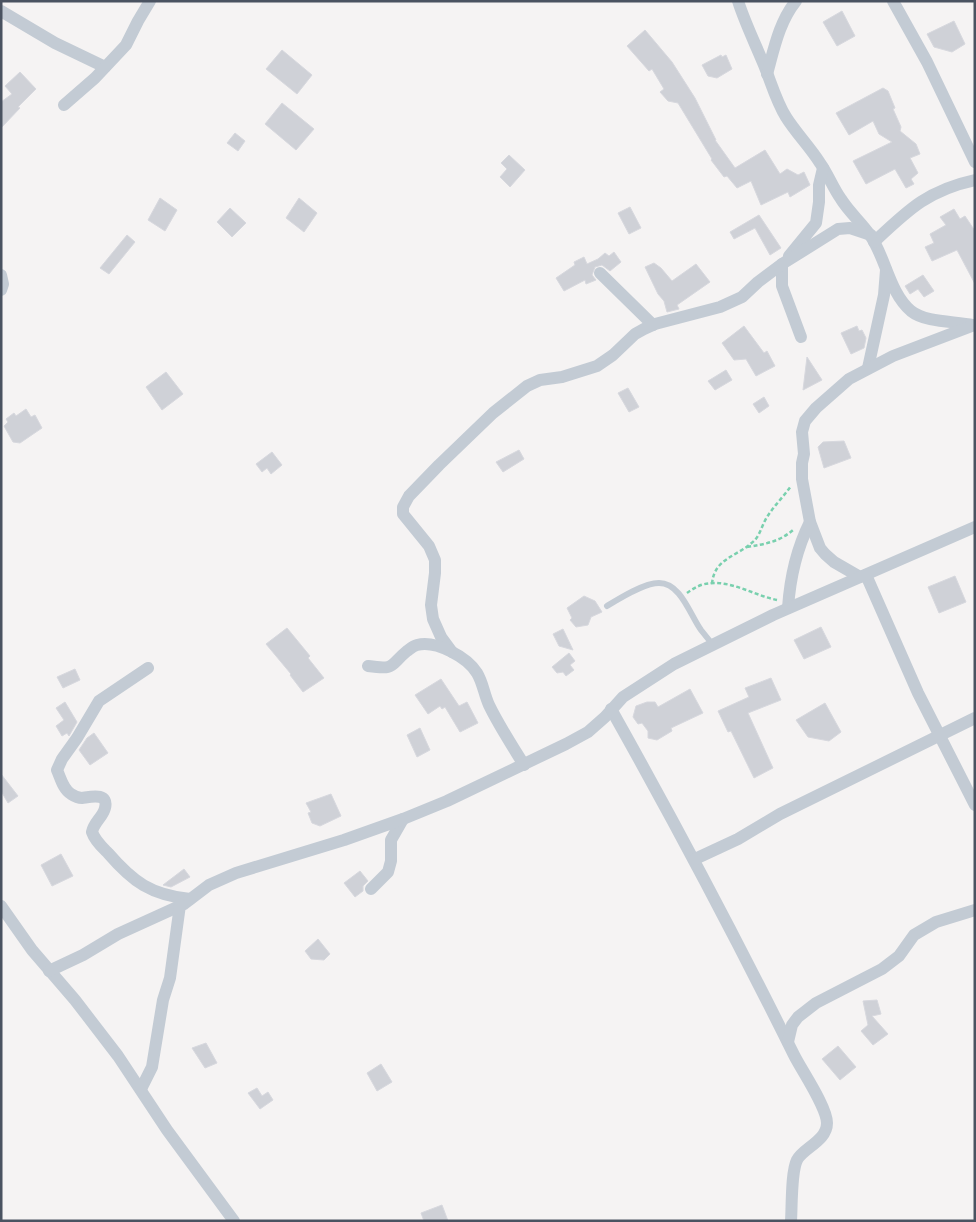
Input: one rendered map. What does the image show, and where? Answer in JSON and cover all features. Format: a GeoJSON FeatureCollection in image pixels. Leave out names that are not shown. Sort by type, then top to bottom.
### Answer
{"type":"FeatureCollection","features":[{"type":"Feature","properties":{"kind":"street"},"geometry":{"type":"LineString","coordinates":[[64,105],[126,45],[150,1]]}},
{"type":"Feature","properties":{"kind":"street"},"geometry":{"type":"LineString","coordinates":[[738,1],[743,18],[786,117],[823,168],[841,199],[872,238],[893,286],[903,302],[912,312],[928,320],[974,325]]}},
{"type":"Feature","properties":{"kind":"street"},"geometry":{"type":"LineString","coordinates":[[767,74],[774,44],[783,22],[796,1]]}},
{"type":"Feature","properties":{"kind":"street"},"geometry":{"type":"LineString","coordinates":[[893,1],[927,62],[975,162]]}},
{"type":"Feature","properties":{"kind":"street"},"geometry":{"type":"LineString","coordinates":[[1,11],[55,43],[105,67]]}},
{"type":"Feature","properties":{"kind":"street"},"geometry":{"type":"LineString","coordinates":[[801,337],[782,286],[784,263],[816,223],[819,185],[823,168]]}},
{"type":"Feature","properties":{"kind":"street"},"geometry":{"type":"LineString","coordinates":[[872,238],[926,198],[941,190],[975,180]]}},
{"type":"Feature","properties":{"kind":"street"},"geometry":{"type":"LineString","coordinates":[[452,652],[441,637],[433,619],[431,605],[436,573],[435,560],[429,546],[403,514],[404,503],[409,496],[439,465],[493,413],[527,386],[540,380],[572,375],[597,366],[614,355],[635,334],[653,325],[720,307],[742,297],[758,282],[784,263],[838,229],[850,228],[872,238]]}},
{"type":"Feature","properties":{"kind":"street"},"geometry":{"type":"LineString","coordinates":[[868,368],[884,295],[886,267]]}},
{"type":"Feature","properties":{"kind":"street"},"geometry":{"type":"LineString","coordinates":[[600,273],[653,325]]}},
{"type":"Feature","properties":{"kind":"street"},"geometry":{"type":"LineString","coordinates":[[1,275],[3,284],[1,290]]}},
{"type":"Feature","properties":{"kind":"street"},"geometry":{"type":"LineString","coordinates":[[974,325],[893,356],[848,379],[816,408],[805,421],[802,432],[804,454],[802,479],[810,523],[820,548],[834,562],[863,576],[939,735],[975,805]]}},
{"type":"Feature","properties":{"kind":"street"},"geometry":{"type":"LineString","coordinates":[[788,605],[799,546],[810,523]]}},
{"type":"Feature","properties":{"kind":"street"},"geometry":{"type":"LineString","coordinates":[[49,971],[83,955],[118,934],[185,902],[209,885],[236,873],[344,840],[403,819],[524,765],[588,732],[623,697],[674,664],[788,605],[863,576],[975,527]]}},
{"type":"Feature","properties":{"kind":"street"},"geometry":{"type":"LineString","coordinates":[[368,666],[392,667],[415,645],[425,644],[442,648],[464,658],[482,681],[489,704],[524,765]]}},
{"type":"Feature","properties":{"kind":"street"},"geometry":{"type":"LineString","coordinates":[[148,668],[99,701],[57,770],[70,794],[80,798],[94,795],[100,796],[103,799],[106,806],[105,810],[94,825],[92,832],[98,843],[120,866],[139,883],[154,891],[185,902]]}},
{"type":"Feature","properties":{"kind":"street"},"geometry":{"type":"LineString","coordinates":[[611,709],[695,859],[822,1107],[827,1123],[819,1139],[797,1160],[794,1172],[791,1221]]}},
{"type":"Feature","properties":{"kind":"street"},"geometry":{"type":"LineString","coordinates":[[695,859],[738,839],[780,814],[975,718]]}},
{"type":"Feature","properties":{"kind":"street"},"geometry":{"type":"LineString","coordinates":[[371,889],[388,872],[391,861],[391,840],[403,819]]}},
{"type":"Feature","properties":{"kind":"street"},"geometry":{"type":"LineString","coordinates":[[141,1089],[152,1067],[185,902]]}},
{"type":"Feature","properties":{"kind":"street"},"geometry":{"type":"LineString","coordinates":[[1,906],[32,950],[75,1000],[141,1089],[167,1130],[234,1221]]}},
{"type":"Feature","properties":{"kind":"street"},"geometry":{"type":"LineString","coordinates":[[788,1042],[792,1026],[798,1017],[816,1003],[882,969],[898,956],[914,935],[928,926],[975,910]]}},
{"type":"Feature","properties":{"kind":"lane"},"geometry":{"type":"LineString","coordinates":[[607,606],[646,586],[658,583],[672,586],[713,645]]}},
{"type":"Feature","properties":{"kind":"path"},"geometry":{"type":"LineString","coordinates":[[712,584],[712,576],[718,566],[756,540],[769,514],[802,469]]}},
{"type":"Feature","properties":{"kind":"path"},"geometry":{"type":"LineString","coordinates":[[747,547],[772,542],[785,536],[800,524],[810,523]]}},
{"type":"Feature","properties":{"kind":"path"},"geometry":{"type":"LineString","coordinates":[[680,596],[701,585],[718,583],[732,585],[788,605]]}},
{"type":"Feature","properties":{"kind":"building"},"geometry":{"type":"Polygon","coordinates":[[[842,11],[855,36],[837,46],[823,22],[842,11]]]}},
{"type":"Feature","properties":{"kind":"building"},"geometry":{"type":"Polygon","coordinates":[[[954,21],[965,44],[952,52],[934,47],[927,34],[954,21]]]}},
{"type":"Feature","properties":{"kind":"building"},"geometry":{"type":"Polygon","coordinates":[[[645,30],[672,62],[695,98],[715,140],[735,168],[765,150],[780,174],[787,169],[798,175],[804,172],[810,185],[790,197],[788,192],[761,205],[751,181],[737,188],[727,176],[724,177],[711,160],[678,103],[668,101],[660,92],[664,89],[652,69],[649,71],[627,46],[645,30]]]}},
{"type":"Feature","properties":{"kind":"building"},"geometry":{"type":"Polygon","coordinates":[[[282,50],[312,75],[297,94],[266,69],[282,50]]]}},
{"type":"Feature","properties":{"kind":"building"},"geometry":{"type":"Polygon","coordinates":[[[721,55],[722,57],[726,55],[732,69],[717,78],[708,76],[702,65],[721,55]]]}},
{"type":"Feature","properties":{"kind":"building"},"geometry":{"type":"Polygon","coordinates":[[[20,72],[36,89],[1,128],[1,102],[12,94],[5,86],[20,72]]]}},
{"type":"Feature","properties":{"kind":"building"},"geometry":{"type":"Polygon","coordinates":[[[883,88],[888,91],[895,108],[893,109],[901,127],[900,131],[916,144],[920,154],[910,158],[918,173],[911,179],[914,184],[906,188],[895,169],[866,184],[853,161],[892,142],[879,134],[873,121],[849,135],[836,113],[883,88]]]}},
{"type":"Feature","properties":{"kind":"building"},"geometry":{"type":"Polygon","coordinates":[[[282,103],[314,129],[296,150],[265,124],[282,103]]]}},
{"type":"Feature","properties":{"kind":"building"},"geometry":{"type":"Polygon","coordinates":[[[235,133],[245,141],[238,151],[227,143],[235,133]]]}},
{"type":"Feature","properties":{"kind":"building"},"geometry":{"type":"Polygon","coordinates":[[[509,155],[525,170],[510,187],[500,177],[507,169],[501,163],[509,155]]]}},
{"type":"Feature","properties":{"kind":"building"},"geometry":{"type":"Polygon","coordinates":[[[160,198],[177,210],[165,231],[148,220],[160,198]]]}},
{"type":"Feature","properties":{"kind":"building"},"geometry":{"type":"Polygon","coordinates":[[[299,198],[317,213],[304,232],[286,218],[299,198]]]}},
{"type":"Feature","properties":{"kind":"building"},"geometry":{"type":"Polygon","coordinates":[[[630,207],[641,228],[629,234],[618,213],[630,207]]]}},
{"type":"Feature","properties":{"kind":"building"},"geometry":{"type":"Polygon","coordinates":[[[230,208],[246,223],[232,237],[217,222],[230,208]]]}},
{"type":"Feature","properties":{"kind":"building"},"geometry":{"type":"Polygon","coordinates":[[[954,209],[960,219],[965,216],[975,231],[975,284],[957,250],[932,261],[925,247],[934,243],[930,234],[946,225],[940,217],[954,209]]]}},
{"type":"Feature","properties":{"kind":"building"},"geometry":{"type":"Polygon","coordinates":[[[759,215],[781,248],[770,255],[755,228],[734,239],[730,232],[759,215]]]}},
{"type":"Feature","properties":{"kind":"building"},"geometry":{"type":"Polygon","coordinates":[[[127,235],[135,242],[109,274],[100,268],[127,235]]]}},
{"type":"Feature","properties":{"kind":"building"},"geometry":{"type":"Polygon","coordinates":[[[614,252],[621,262],[610,271],[602,265],[595,267],[592,275],[596,280],[586,284],[585,280],[564,291],[556,278],[575,265],[574,262],[584,257],[587,264],[605,253],[609,256],[614,252]]]}},
{"type":"Feature","properties":{"kind":"building"},"geometry":{"type":"Polygon","coordinates":[[[654,263],[672,281],[696,264],[710,282],[677,305],[679,309],[667,312],[664,301],[658,294],[645,267],[654,263]]]}},
{"type":"Feature","properties":{"kind":"building"},"geometry":{"type":"Polygon","coordinates":[[[923,275],[934,291],[924,297],[918,289],[910,294],[905,286],[923,275]]]}},
{"type":"Feature","properties":{"kind":"building"},"geometry":{"type":"Polygon","coordinates":[[[744,326],[764,353],[767,351],[775,366],[756,376],[746,359],[734,360],[722,343],[744,326]]]}},
{"type":"Feature","properties":{"kind":"building"},"geometry":{"type":"Polygon","coordinates":[[[857,326],[859,331],[862,330],[866,338],[864,348],[851,354],[841,333],[857,326]]]}},
{"type":"Feature","properties":{"kind":"building"},"geometry":{"type":"Polygon","coordinates":[[[807,357],[822,380],[803,390],[807,357]]]}},
{"type":"Feature","properties":{"kind":"building"},"geometry":{"type":"Polygon","coordinates":[[[726,370],[732,380],[715,390],[708,381],[726,370]]]}},
{"type":"Feature","properties":{"kind":"building"},"geometry":{"type":"Polygon","coordinates":[[[166,372],[183,394],[162,410],[146,387],[166,372]]]}},
{"type":"Feature","properties":{"kind":"building"},"geometry":{"type":"Polygon","coordinates":[[[628,388],[639,407],[629,412],[618,393],[628,388]]]}},
{"type":"Feature","properties":{"kind":"building"},"geometry":{"type":"Polygon","coordinates":[[[764,397],[769,406],[759,413],[753,404],[764,397]]]}},
{"type":"Feature","properties":{"kind":"building"},"geometry":{"type":"Polygon","coordinates":[[[26,409],[31,417],[35,415],[42,428],[20,443],[13,442],[4,426],[8,422],[6,419],[14,413],[16,416],[26,409]]]}},
{"type":"Feature","properties":{"kind":"building"},"geometry":{"type":"Polygon","coordinates":[[[844,441],[851,458],[824,468],[818,447],[823,442],[844,441]]]}},
{"type":"Feature","properties":{"kind":"building"},"geometry":{"type":"Polygon","coordinates":[[[519,450],[524,459],[503,472],[496,462],[519,450]]]}},
{"type":"Feature","properties":{"kind":"building"},"geometry":{"type":"Polygon","coordinates":[[[272,452],[282,465],[271,474],[267,468],[262,472],[256,464],[272,452]]]}},
{"type":"Feature","properties":{"kind":"building"},"geometry":{"type":"Polygon","coordinates":[[[955,576],[966,602],[939,613],[928,587],[955,576]]]}},
{"type":"Feature","properties":{"kind":"building"},"geometry":{"type":"Polygon","coordinates":[[[584,596],[595,601],[602,612],[591,617],[588,625],[576,627],[570,620],[572,618],[567,608],[584,596]]]}},
{"type":"Feature","properties":{"kind":"building"},"geometry":{"type":"Polygon","coordinates":[[[821,627],[831,647],[804,659],[794,640],[821,627]]]}},
{"type":"Feature","properties":{"kind":"building"},"geometry":{"type":"Polygon","coordinates":[[[287,628],[310,656],[308,658],[324,678],[303,692],[266,644],[287,628]]]}},
{"type":"Feature","properties":{"kind":"building"},"geometry":{"type":"Polygon","coordinates":[[[563,629],[573,650],[559,646],[553,634],[563,629]]]}},
{"type":"Feature","properties":{"kind":"building"},"geometry":{"type":"Polygon","coordinates":[[[569,653],[575,661],[570,665],[574,670],[566,676],[563,672],[557,673],[552,667],[569,653]]]}},
{"type":"Feature","properties":{"kind":"building"},"geometry":{"type":"Polygon","coordinates":[[[75,669],[80,680],[63,688],[57,677],[75,669]]]}},
{"type":"Feature","properties":{"kind":"building"},"geometry":{"type":"Polygon","coordinates":[[[771,678],[781,700],[748,713],[773,768],[754,778],[731,731],[728,732],[718,711],[749,697],[745,688],[771,678]]]}},
{"type":"Feature","properties":{"kind":"building"},"geometry":{"type":"Polygon","coordinates":[[[441,679],[459,706],[467,702],[478,723],[460,732],[445,707],[442,709],[440,706],[428,714],[415,695],[441,679]]]}},
{"type":"Feature","properties":{"kind":"building"},"geometry":{"type":"Polygon","coordinates":[[[690,689],[703,713],[671,728],[672,731],[657,740],[648,738],[648,731],[642,723],[638,724],[633,717],[636,706],[647,702],[655,702],[658,707],[690,689]]]}},
{"type":"Feature","properties":{"kind":"building"},"geometry":{"type":"Polygon","coordinates":[[[65,702],[77,722],[69,736],[67,733],[62,736],[56,726],[64,720],[56,708],[65,702]]]}},
{"type":"Feature","properties":{"kind":"building"},"geometry":{"type":"Polygon","coordinates":[[[825,703],[841,732],[829,741],[808,737],[796,720],[825,703]]]}},
{"type":"Feature","properties":{"kind":"building"},"geometry":{"type":"Polygon","coordinates":[[[420,728],[430,750],[417,757],[407,735],[420,728]]]}},
{"type":"Feature","properties":{"kind":"building"},"geometry":{"type":"Polygon","coordinates":[[[94,733],[108,753],[90,765],[79,750],[87,738],[94,733]]]}},
{"type":"Feature","properties":{"kind":"building"},"geometry":{"type":"Polygon","coordinates":[[[1,774],[18,796],[8,803],[1,791],[1,774]]]}},
{"type":"Feature","properties":{"kind":"building"},"geometry":{"type":"Polygon","coordinates":[[[331,794],[341,816],[320,826],[312,823],[308,813],[311,812],[306,803],[331,794]]]}},
{"type":"Feature","properties":{"kind":"building"},"geometry":{"type":"Polygon","coordinates":[[[61,854],[73,876],[52,886],[41,865],[61,854]]]}},
{"type":"Feature","properties":{"kind":"building"},"geometry":{"type":"Polygon","coordinates":[[[184,869],[190,877],[171,887],[163,885],[184,869]]]}},
{"type":"Feature","properties":{"kind":"building"},"geometry":{"type":"Polygon","coordinates":[[[360,871],[368,881],[363,886],[363,891],[355,897],[344,883],[360,871]]]}},
{"type":"Feature","properties":{"kind":"building"},"geometry":{"type":"Polygon","coordinates":[[[318,939],[330,954],[324,960],[311,959],[305,951],[318,939]]]}},
{"type":"Feature","properties":{"kind":"building"},"geometry":{"type":"Polygon","coordinates":[[[877,1000],[881,1014],[872,1016],[888,1034],[873,1045],[861,1031],[868,1025],[863,1001],[877,1000]]]}},
{"type":"Feature","properties":{"kind":"building"},"geometry":{"type":"Polygon","coordinates":[[[206,1043],[217,1063],[205,1068],[192,1048],[206,1043]]]}},
{"type":"Feature","properties":{"kind":"building"},"geometry":{"type":"Polygon","coordinates":[[[838,1046],[856,1067],[840,1080],[822,1059],[838,1046]]]}},
{"type":"Feature","properties":{"kind":"building"},"geometry":{"type":"Polygon","coordinates":[[[381,1064],[392,1082],[377,1091],[367,1073],[381,1064]]]}},
{"type":"Feature","properties":{"kind":"building"},"geometry":{"type":"Polygon","coordinates":[[[257,1088],[262,1096],[268,1092],[273,1100],[260,1109],[248,1093],[257,1088]]]}},
{"type":"Feature","properties":{"kind":"building"},"geometry":{"type":"Polygon","coordinates":[[[442,1205],[448,1221],[424,1221],[421,1213],[442,1205]]]}}]}
